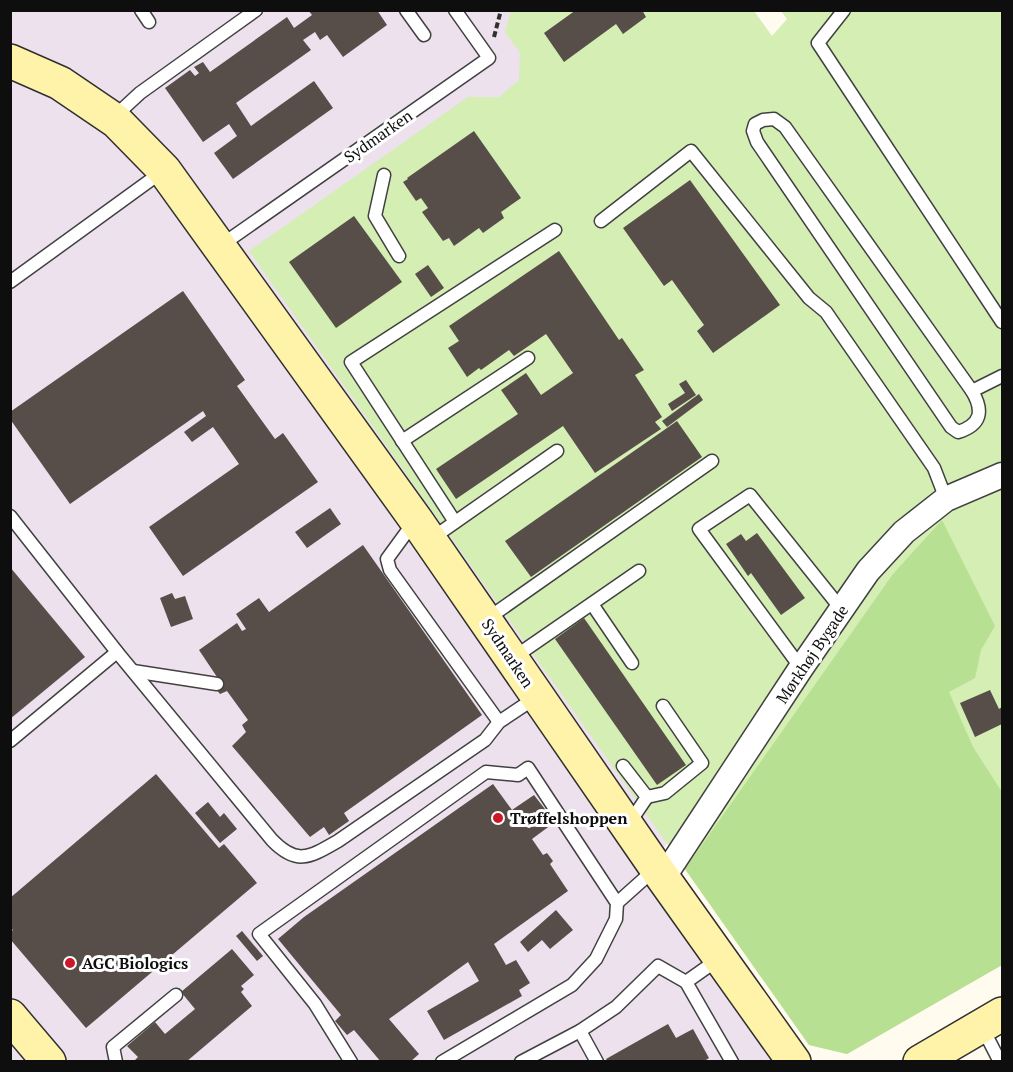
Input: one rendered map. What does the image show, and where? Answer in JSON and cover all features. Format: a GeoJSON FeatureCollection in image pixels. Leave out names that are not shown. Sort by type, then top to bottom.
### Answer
{"type":"FeatureCollection","features":[{"type":"Feature","properties":{"kind":"street","name":"Sydmarken"},"geometry":{"type":"LineString","coordinates":[[10,61],[60,83],[112,119],[164,170],[219,247],[434,527],[486,620],[512,659],[794,1062]]}},
{"type":"Feature","properties":{"kind":"street","name":"Mørkhøj Bygade"},"geometry":{"type":"LineString","coordinates":[[660,873],[868,571],[904,532],[946,499],[1002,475]]}},
{"type":"Feature","properties":{"kind":"street"},"geometry":{"type":"LineString","coordinates":[[10,1016],[49,1062]]}},
{"type":"Feature","properties":{"kind":"street"},"geometry":{"type":"LineString","coordinates":[[920,1062],[992,1020]]}},
{"type":"Feature","properties":{"kind":"lane"},"geometry":{"type":"LineString","coordinates":[[141,10],[149,22]]}},
{"type":"Feature","properties":{"kind":"lane"},"geometry":{"type":"LineString","coordinates":[[112,119],[140,93],[256,10]]}},
{"type":"Feature","properties":{"kind":"lane"},"geometry":{"type":"LineString","coordinates":[[406,10],[424,34]]}},
{"type":"Feature","properties":{"kind":"lane","name":"Sydmarken"},"geometry":{"type":"LineString","coordinates":[[219,247],[489,58],[455,10]]}},
{"type":"Feature","properties":{"kind":"lane"},"geometry":{"type":"LineString","coordinates":[[844,10],[818,44],[1002,322]]}},
{"type":"Feature","properties":{"kind":"lane"},"geometry":{"type":"LineString","coordinates":[[774,119],[785,127],[972,392],[979,403],[977,420],[969,428],[958,432],[951,427],[757,142],[753,131],[755,124],[763,120],[774,119]]}},
{"type":"Feature","properties":{"kind":"lane"},"geometry":{"type":"LineString","coordinates":[[601,221],[692,151],[809,298],[826,312],[934,468],[946,499]]}},
{"type":"Feature","properties":{"kind":"lane"},"geometry":{"type":"LineString","coordinates":[[10,282],[164,170]]}},
{"type":"Feature","properties":{"kind":"lane"},"geometry":{"type":"LineString","coordinates":[[384,175],[375,216],[399,256]]}},
{"type":"Feature","properties":{"kind":"lane"},"geometry":{"type":"LineString","coordinates":[[434,527],[402,441],[351,362],[555,230]]}},
{"type":"Feature","properties":{"kind":"lane"},"geometry":{"type":"LineString","coordinates":[[402,441],[528,358]]}},
{"type":"Feature","properties":{"kind":"lane"},"geometry":{"type":"LineString","coordinates":[[972,392],[1002,376]]}},
{"type":"Feature","properties":{"kind":"lane"},"geometry":{"type":"LineString","coordinates":[[499,722],[390,570],[387,559],[434,527],[557,451]]}},
{"type":"Feature","properties":{"kind":"lane"},"geometry":{"type":"LineString","coordinates":[[486,620],[712,461]]}},
{"type":"Feature","properties":{"kind":"lane"},"geometry":{"type":"LineString","coordinates":[[801,668],[699,529],[750,495],[842,610]]}},
{"type":"Feature","properties":{"kind":"lane"},"geometry":{"type":"LineString","coordinates":[[10,516],[117,652],[272,840],[284,852],[294,857],[304,856],[338,842],[485,740],[499,722],[538,696]]}},
{"type":"Feature","properties":{"kind":"lane"},"geometry":{"type":"LineString","coordinates":[[512,659],[639,571]]}},
{"type":"Feature","properties":{"kind":"lane"},"geometry":{"type":"LineString","coordinates":[[592,604],[632,663]]}},
{"type":"Feature","properties":{"kind":"lane"},"geometry":{"type":"LineString","coordinates":[[10,741],[117,652]]}},
{"type":"Feature","properties":{"kind":"lane"},"geometry":{"type":"LineString","coordinates":[[133,671],[217,684]]}},
{"type":"Feature","properties":{"kind":"lane"},"geometry":{"type":"LineString","coordinates":[[628,826],[647,797],[665,793],[702,763],[663,706]]}},
{"type":"Feature","properties":{"kind":"lane"},"geometry":{"type":"LineString","coordinates":[[623,766],[647,797]]}},
{"type":"Feature","properties":{"kind":"lane"},"geometry":{"type":"LineString","coordinates":[[351,1062],[315,1004],[259,934],[486,772],[518,775],[528,768],[617,903],[615,919],[596,959],[572,985],[442,1062]]}},
{"type":"Feature","properties":{"kind":"lane"},"geometry":{"type":"LineString","coordinates":[[617,903],[660,873]]}},
{"type":"Feature","properties":{"kind":"lane"},"geometry":{"type":"LineString","coordinates":[[686,982],[720,958]]}},
{"type":"Feature","properties":{"kind":"lane"},"geometry":{"type":"LineString","coordinates":[[521,1062],[580,1031],[616,1007],[658,966],[686,982],[732,1062]]}},
{"type":"Feature","properties":{"kind":"lane"},"geometry":{"type":"LineString","coordinates":[[116,1062],[113,1047],[176,995]]}},
{"type":"Feature","properties":{"kind":"lane"},"geometry":{"type":"LineString","coordinates":[[992,1020],[1000,1062]]}},
{"type":"Feature","properties":{"kind":"lane"},"geometry":{"type":"LineString","coordinates":[[580,1031],[597,1062]]}},
{"type":"Feature","properties":{"kind":"shaded area"},"geometry":{"type":"Polygon","coordinates":[[[10,11],[754,11],[1002,378],[866,543],[664,848],[812,1061],[11,1061],[10,11]]]}},
{"type":"Feature","properties":{"kind":"green space"},"geometry":{"type":"Polygon","coordinates":[[[511,11],[754,11],[772,36],[787,19],[781,11],[1002,11],[1002,965],[847,1054],[809,1045],[249,251],[468,97],[499,97],[519,80],[520,53],[505,32],[511,11]]]}},
{"type":"Feature","properties":{"kind":"green space"},"geometry":{"type":"Polygon","coordinates":[[[942,520],[995,626],[981,650],[975,678],[949,692],[973,747],[1002,792],[1002,965],[847,1054],[809,1045],[685,869],[893,574],[942,520]]]}},
{"type":"Feature","properties":{"kind":"building"},"geometry":{"type":"Polygon","coordinates":[[[308,10],[377,10],[387,25],[343,57],[327,35],[320,40],[315,32],[303,40],[311,50],[236,103],[251,126],[314,81],[333,108],[233,179],[214,153],[237,136],[229,124],[203,142],[165,88],[190,70],[195,76],[199,73],[194,67],[203,62],[210,72],[287,17],[294,28],[312,15],[308,10]]]}},
{"type":"Feature","properties":{"kind":"building"},"geometry":{"type":"Polygon","coordinates":[[[576,10],[642,10],[646,17],[623,34],[616,24],[564,62],[544,33],[576,10]]]}},
{"type":"Feature","properties":{"kind":"building"},"geometry":{"type":"Polygon","coordinates":[[[474,131],[521,198],[501,212],[504,218],[483,233],[479,228],[454,246],[449,238],[443,241],[422,212],[428,208],[421,198],[416,201],[403,182],[474,131]]]}},
{"type":"Feature","properties":{"kind":"building"},"geometry":{"type":"Polygon","coordinates":[[[690,180],[780,305],[713,353],[697,331],[704,325],[672,280],[664,286],[623,228],[690,180]]]}},
{"type":"Feature","properties":{"kind":"building"},"geometry":{"type":"Polygon","coordinates":[[[354,216],[402,282],[336,328],[289,262],[354,216]]]}},
{"type":"Feature","properties":{"kind":"building"},"geometry":{"type":"Polygon","coordinates":[[[559,251],[619,340],[622,338],[644,370],[635,375],[662,417],[655,422],[661,429],[595,473],[563,426],[456,499],[436,469],[518,414],[501,390],[526,373],[541,395],[573,373],[546,334],[514,356],[509,350],[467,377],[448,348],[459,341],[449,326],[559,251]]]}},
{"type":"Feature","properties":{"kind":"building"},"geometry":{"type":"Polygon","coordinates":[[[428,265],[444,288],[431,297],[415,274],[428,265]]]}},
{"type":"Feature","properties":{"kind":"building"},"geometry":{"type":"Polygon","coordinates":[[[183,291],[245,380],[237,386],[275,439],[283,433],[318,482],[183,576],[149,527],[239,464],[213,427],[192,442],[184,432],[206,416],[203,411],[70,504],[10,419],[10,412],[183,291]]]}},
{"type":"Feature","properties":{"kind":"building"},"geometry":{"type":"Polygon","coordinates":[[[686,380],[696,395],[672,411],[668,404],[685,393],[679,384],[686,380]]]}},
{"type":"Feature","properties":{"kind":"building"},"geometry":{"type":"Polygon","coordinates":[[[699,394],[703,400],[667,427],[662,421],[699,394]]]}},
{"type":"Feature","properties":{"kind":"building"},"geometry":{"type":"Polygon","coordinates":[[[677,421],[702,457],[531,577],[505,541],[677,421]]]}},
{"type":"Feature","properties":{"kind":"building"},"geometry":{"type":"Polygon","coordinates":[[[330,508],[341,524],[307,548],[295,532],[330,508]]]}},
{"type":"Feature","properties":{"kind":"building"},"geometry":{"type":"Polygon","coordinates":[[[757,533],[805,598],[781,615],[751,573],[748,576],[726,544],[741,534],[746,541],[757,533]]]}},
{"type":"Feature","properties":{"kind":"building"},"geometry":{"type":"Polygon","coordinates":[[[363,545],[482,715],[344,813],[349,821],[329,835],[324,827],[310,837],[232,746],[246,732],[242,725],[248,720],[227,691],[220,694],[215,688],[221,683],[199,650],[237,623],[242,631],[246,629],[236,614],[259,598],[269,612],[363,545]]]}},
{"type":"Feature","properties":{"kind":"building"},"geometry":{"type":"Polygon","coordinates":[[[10,567],[85,657],[10,719],[10,567]]]}},
{"type":"Feature","properties":{"kind":"building"},"geometry":{"type":"Polygon","coordinates":[[[172,593],[175,599],[185,596],[193,619],[171,627],[160,598],[172,593]]]}},
{"type":"Feature","properties":{"kind":"building"},"geometry":{"type":"Polygon","coordinates":[[[584,618],[686,765],[657,785],[555,639],[584,618]]]}},
{"type":"Feature","properties":{"kind":"building"},"geometry":{"type":"Polygon","coordinates":[[[990,690],[999,709],[1002,707],[1002,724],[975,737],[960,703],[990,690]]]}},
{"type":"Feature","properties":{"kind":"building"},"geometry":{"type":"Polygon","coordinates":[[[156,774],[219,848],[224,844],[257,883],[86,1028],[10,939],[10,932],[13,930],[10,927],[10,898],[156,774]]]}},
{"type":"Feature","properties":{"kind":"building"},"geometry":{"type":"Polygon","coordinates":[[[493,784],[512,810],[534,795],[555,822],[532,839],[543,855],[547,853],[553,861],[550,864],[568,891],[494,944],[506,965],[516,960],[530,983],[519,990],[522,996],[444,1040],[427,1011],[479,981],[468,962],[389,1019],[419,1054],[410,1062],[381,1062],[354,1030],[347,1035],[335,1021],[341,1015],[278,939],[304,917],[493,784]]]}},
{"type":"Feature","properties":{"kind":"building"},"geometry":{"type":"Polygon","coordinates":[[[208,802],[220,817],[224,813],[237,829],[220,843],[195,813],[208,802]]]}},
{"type":"Feature","properties":{"kind":"building"},"geometry":{"type":"Polygon","coordinates":[[[556,910],[573,930],[550,949],[542,940],[528,952],[520,942],[556,910]]]}},
{"type":"Feature","properties":{"kind":"building"},"geometry":{"type":"Polygon","coordinates":[[[242,931],[263,956],[257,961],[236,936],[242,931]]]}},
{"type":"Feature","properties":{"kind":"building"},"geometry":{"type":"Polygon","coordinates":[[[232,949],[254,975],[241,986],[244,989],[241,992],[252,1006],[186,1062],[133,1062],[138,1057],[127,1046],[155,1022],[165,1034],[195,1009],[181,992],[232,949]]]}},
{"type":"Feature","properties":{"kind":"building"},"geometry":{"type":"Polygon","coordinates":[[[668,1024],[676,1038],[693,1029],[709,1058],[703,1062],[608,1062],[606,1059],[668,1024]]]}},
{"type":"Feature","properties":{"kind":"place","name":"Trøffelshoppen"},"geometry":{"type":"Point","coordinates":[498,818]}},
{"type":"Feature","properties":{"kind":"place","name":"AGC Biologics"},"geometry":{"type":"Point","coordinates":[70,963]}}]}
